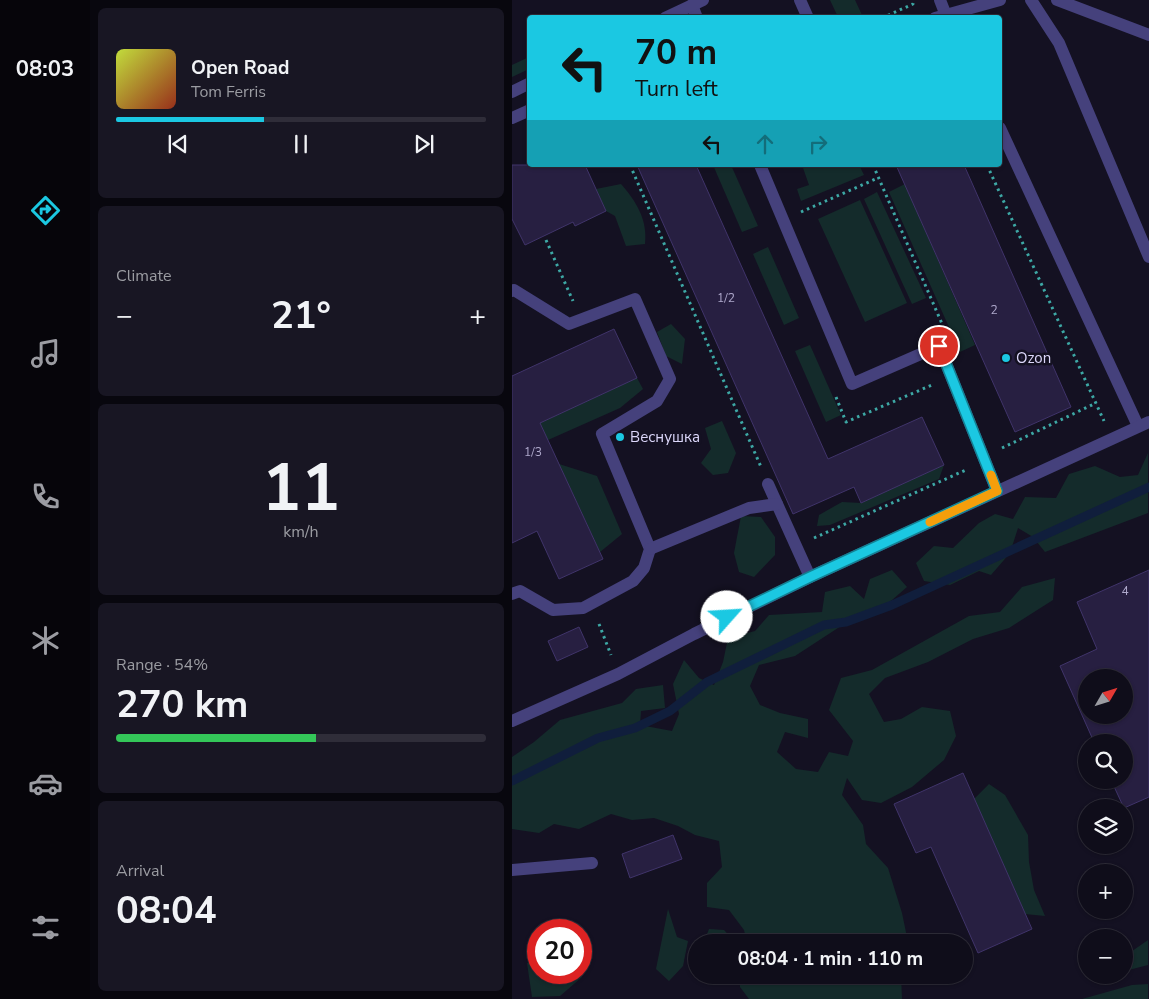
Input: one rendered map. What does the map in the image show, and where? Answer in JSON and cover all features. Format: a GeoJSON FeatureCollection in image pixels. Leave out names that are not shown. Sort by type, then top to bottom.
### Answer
{"type":"FeatureCollection","features":[{"type":"Feature","properties":{"kind":"lane"},"geometry":{"type":"LineString","coordinates":[[800,0],[807,15]]}},
{"type":"Feature","properties":{"kind":"lane"},"geometry":{"type":"LineString","coordinates":[[940,0],[943,15]]}},
{"type":"Feature","properties":{"kind":"lane"},"geometry":{"type":"LineString","coordinates":[[947,15],[1000,0]]}},
{"type":"Feature","properties":{"kind":"lane"},"geometry":{"type":"LineString","coordinates":[[1031,0],[1059,43],[1148,257]]}},
{"type":"Feature","properties":{"kind":"lane"},"geometry":{"type":"LineString","coordinates":[[1057,0],[1148,36]]}},
{"type":"Feature","properties":{"kind":"lane"},"geometry":{"type":"LineString","coordinates":[[670,15],[698,2],[697,15]]}},
{"type":"Feature","properties":{"kind":"lane"},"geometry":{"type":"LineString","coordinates":[[512,92],[527,84]]}},
{"type":"Feature","properties":{"kind":"lane"},"geometry":{"type":"LineString","coordinates":[[512,118],[527,111]]}},
{"type":"Feature","properties":{"kind":"lane"},"geometry":{"type":"LineString","coordinates":[[512,721],[618,674],[810,577],[1144,424],[1002,132]]}},
{"type":"Feature","properties":{"kind":"lane"},"geometry":{"type":"LineString","coordinates":[[761,167],[852,384],[939,346],[997,491]]}},
{"type":"Feature","properties":{"kind":"lane"},"geometry":{"type":"LineString","coordinates":[[512,291],[514,290],[569,324],[635,299],[670,378],[657,401],[602,434],[650,549],[644,568],[633,581],[583,608],[553,610],[520,590],[512,594]]}},
{"type":"Feature","properties":{"kind":"lane"},"geometry":{"type":"LineString","coordinates":[[768,484],[810,577]]}},
{"type":"Feature","properties":{"kind":"lane"},"geometry":{"type":"LineString","coordinates":[[650,549],[749,508],[777,504]]}},
{"type":"Feature","properties":{"kind":"lane"},"geometry":{"type":"LineString","coordinates":[[512,870],[592,863]]}},
{"type":"Feature","properties":{"kind":"path"},"geometry":{"type":"LineString","coordinates":[[889,15],[913,4],[914,0]]}},
{"type":"Feature","properties":{"kind":"path"},"geometry":{"type":"LineString","coordinates":[[631,167],[768,484]]}},
{"type":"Feature","properties":{"kind":"path"},"geometry":{"type":"LineString","coordinates":[[988,167],[1112,438]]}},
{"type":"Feature","properties":{"kind":"path"},"geometry":{"type":"LineString","coordinates":[[783,220],[878,178]]}},
{"type":"Feature","properties":{"kind":"path"},"geometry":{"type":"LineString","coordinates":[[546,240],[582,320]]}},
{"type":"Feature","properties":{"kind":"path"},"geometry":{"type":"LineString","coordinates":[[999,450],[1096,403]]}},
{"type":"Feature","properties":{"kind":"path"},"geometry":{"type":"LineString","coordinates":[[796,546],[968,469]]}},
{"type":"Feature","properties":{"kind":"path"},"geometry":{"type":"LineString","coordinates":[[590,604],[618,674]]}},
{"type":"Feature","properties":{"kind":"green space"},"geometry":{"type":"Polygon","coordinates":[[[830,0],[855,0],[862,15],[837,15],[830,0]]]}},
{"type":"Feature","properties":{"kind":"green space"},"geometry":{"type":"Polygon","coordinates":[[[527,58],[527,70],[512,77],[512,65],[527,58]]]}},
{"type":"Feature","properties":{"kind":"green space"},"geometry":{"type":"Polygon","coordinates":[[[714,167],[732,167],[758,226],[742,232],[714,167]]]}},
{"type":"Feature","properties":{"kind":"green space"},"geometry":{"type":"Polygon","coordinates":[[[803,167],[860,167],[864,175],[801,201],[797,189],[809,185],[803,167]]]}},
{"type":"Feature","properties":{"kind":"green space"},"geometry":{"type":"Polygon","coordinates":[[[621,184],[632,197],[640,211],[645,227],[645,244],[626,246],[615,216],[606,211],[596,189],[621,184]]]}},
{"type":"Feature","properties":{"kind":"green space"},"geometry":{"type":"Polygon","coordinates":[[[905,184],[975,345],[960,352],[889,192],[905,184]]]}},
{"type":"Feature","properties":{"kind":"green space"},"geometry":{"type":"Polygon","coordinates":[[[877,192],[926,298],[912,304],[864,199],[877,192]]]}},
{"type":"Feature","properties":{"kind":"green space"},"geometry":{"type":"Polygon","coordinates":[[[860,200],[907,303],[865,322],[818,219],[860,200]]]}},
{"type":"Feature","properties":{"kind":"green space"},"geometry":{"type":"Polygon","coordinates":[[[768,247],[799,318],[784,325],[753,254],[768,247]]]}},
{"type":"Feature","properties":{"kind":"green space"},"geometry":{"type":"Polygon","coordinates":[[[671,324],[685,339],[682,364],[666,356],[657,332],[671,324]]]}},
{"type":"Feature","properties":{"kind":"green space"},"geometry":{"type":"Polygon","coordinates":[[[810,345],[841,415],[826,422],[795,351],[810,345]]]}},
{"type":"Feature","properties":{"kind":"green space"},"geometry":{"type":"Polygon","coordinates":[[[637,378],[643,389],[620,408],[548,440],[540,423],[637,378]]]}},
{"type":"Feature","properties":{"kind":"green space"},"geometry":{"type":"Polygon","coordinates":[[[722,421],[736,453],[728,473],[713,475],[701,463],[711,449],[705,428],[722,421]]]}},
{"type":"Feature","properties":{"kind":"green space"},"geometry":{"type":"Polygon","coordinates":[[[1148,453],[1148,513],[1045,552],[1033,537],[1018,528],[1010,553],[991,575],[979,571],[950,585],[924,581],[916,563],[934,546],[953,548],[979,523],[995,514],[1013,519],[1025,497],[1056,498],[1069,474],[1095,466],[1120,477],[1138,475],[1148,453]]]}},
{"type":"Feature","properties":{"kind":"green space"},"geometry":{"type":"Polygon","coordinates":[[[559,464],[597,476],[622,534],[600,552],[559,464]]]}},
{"type":"Feature","properties":{"kind":"green space"},"geometry":{"type":"Polygon","coordinates":[[[944,465],[939,479],[830,525],[817,526],[819,515],[842,502],[861,503],[944,465]]]}},
{"type":"Feature","properties":{"kind":"green space"},"geometry":{"type":"Polygon","coordinates":[[[741,516],[761,517],[775,537],[775,555],[754,577],[739,572],[734,553],[741,516]]]}},
{"type":"Feature","properties":{"kind":"green space"},"geometry":{"type":"Polygon","coordinates":[[[892,570],[907,587],[884,607],[841,626],[795,656],[759,665],[750,686],[760,705],[780,713],[808,719],[808,738],[785,732],[777,752],[796,769],[818,772],[829,752],[848,756],[853,741],[829,710],[841,678],[872,670],[969,616],[1000,612],[1022,587],[1055,578],[1053,600],[1009,628],[973,639],[928,662],[885,678],[869,694],[884,722],[901,719],[922,707],[950,711],[956,736],[944,760],[912,787],[881,803],[862,800],[847,778],[842,795],[863,825],[866,844],[888,868],[906,934],[745,934],[729,910],[707,907],[707,883],[722,867],[719,841],[695,835],[678,826],[654,818],[632,820],[611,814],[579,829],[554,824],[539,833],[512,829],[512,757],[534,742],[560,720],[622,703],[636,689],[663,685],[665,708],[641,711],[640,725],[672,731],[679,714],[673,684],[684,660],[699,678],[714,685],[723,662],[728,638],[755,631],[769,615],[822,612],[825,592],[850,586],[864,599],[870,579],[892,570]]]}},
{"type":"Feature","properties":{"kind":"green space"},"geometry":{"type":"Polygon","coordinates":[[[989,784],[1005,795],[1028,835],[1029,862],[1034,890],[1045,916],[1025,914],[974,799],[989,784]]]}},
{"type":"Feature","properties":{"kind":"green space"},"geometry":{"type":"Polygon","coordinates":[[[668,909],[677,937],[688,941],[683,966],[669,981],[656,969],[668,909]]]}},
{"type":"Feature","properties":{"kind":"green space"},"geometry":{"type":"Polygon","coordinates":[[[709,929],[724,930],[728,934],[707,934],[709,929]]]}},
{"type":"Feature","properties":{"kind":"green space"},"geometry":{"type":"Polygon","coordinates":[[[1148,940],[1148,965],[1133,969],[1133,950],[1148,940]]]}},
{"type":"Feature","properties":{"kind":"green space"},"geometry":{"type":"Polygon","coordinates":[[[530,984],[574,984],[560,996],[532,997],[530,984]]]}},
{"type":"Feature","properties":{"kind":"green space"},"geometry":{"type":"Polygon","coordinates":[[[740,984],[901,984],[902,999],[749,999],[740,984]]]}},
{"type":"Feature","properties":{"kind":"green space"},"geometry":{"type":"Polygon","coordinates":[[[1148,984],[1148,999],[1082,999],[1132,985],[1148,984]]]}},
{"type":"Feature","properties":{"kind":"building"},"geometry":{"type":"Polygon","coordinates":[[[512,165],[527,165],[527,167],[586,167],[606,211],[575,226],[573,222],[525,245],[512,219],[512,165]]]}},
{"type":"Feature","properties":{"kind":"building"},"geometry":{"type":"Polygon","coordinates":[[[638,167],[697,167],[828,459],[922,417],[944,465],[861,503],[854,487],[793,514],[638,167]]]}},
{"type":"Feature","properties":{"kind":"building"},"geometry":{"type":"Polygon","coordinates":[[[897,167],[965,167],[1071,407],[1015,432],[897,167]]]}},
{"type":"Feature","properties":{"kind":"building"},"geometry":{"type":"Polygon","coordinates":[[[614,329],[637,378],[540,423],[603,559],[559,579],[537,531],[512,543],[512,376],[614,329]]]}},
{"type":"Feature","properties":{"kind":"building"},"geometry":{"type":"Polygon","coordinates":[[[1149,570],[1149,797],[1133,804],[1133,799],[1120,799],[1115,789],[1133,789],[1133,734],[1090,734],[1086,724],[1133,724],[1133,669],[1078,669],[1078,706],[1060,666],[1097,649],[1077,602],[1149,570]]]}},
{"type":"Feature","properties":{"kind":"building"},"geometry":{"type":"Polygon","coordinates":[[[579,627],[588,647],[557,661],[548,641],[579,627]]]}},
{"type":"Feature","properties":{"kind":"building"},"geometry":{"type":"Polygon","coordinates":[[[963,773],[1032,929],[978,953],[973,942],[973,934],[970,934],[931,847],[916,853],[894,804],[963,773]]]}},
{"type":"Feature","properties":{"kind":"building"},"geometry":{"type":"Polygon","coordinates":[[[673,835],[682,859],[630,878],[622,854],[673,835]]]}},
{"type":"Feature","properties":{"kind":"waterway"},"geometry":{"type":"LineString","coordinates":[[512,781],[598,738],[635,728],[670,711],[707,682],[824,625],[846,622],[892,605],[1149,487]]}},
{"type":"Feature","properties":{"kind":"slow traffic"},"geometry":{"type":"LineString","coordinates":[[930,522],[997,491],[991,475]]}},
{"type":"Feature","properties":{"kind":"place","name":"Ozon"},"geometry":{"type":"Point","coordinates":[1006,358]}},
{"type":"Feature","properties":{"kind":"place","name":"Веснушка"},"geometry":{"type":"Point","coordinates":[620,437]}},
{"type":"Feature","properties":{"kind":"route"},"geometry":{"type":"LineString","coordinates":[[727,617],[997,491],[939,346]]}}]}
